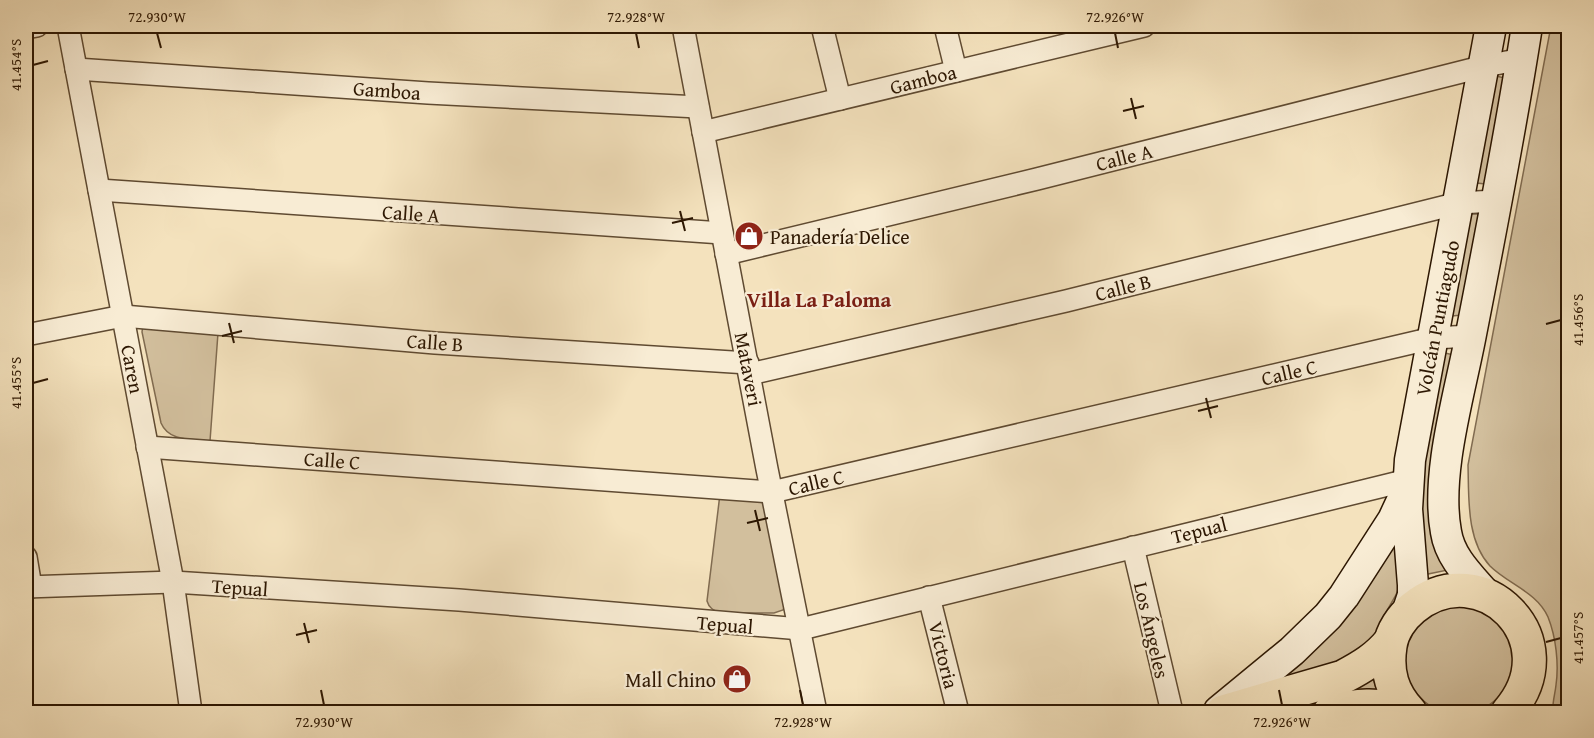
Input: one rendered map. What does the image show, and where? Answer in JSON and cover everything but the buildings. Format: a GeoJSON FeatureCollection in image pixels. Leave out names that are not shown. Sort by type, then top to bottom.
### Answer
{"type":"FeatureCollection","features":[{"type":"Feature","properties":{"kind":"main road","name":"Volcán Puntiagudo"},"geometry":{"type":"LineString","coordinates":[[1407,613],[1413,595],[1407,509],[1412,442],[1491,26]]}},
{"type":"Feature","properties":{"kind":"main road","name":"Volcán Puntiagudo"},"geometry":{"type":"LineString","coordinates":[[1487,596],[1455,556],[1446,534],[1444,488],[1449,443],[1471,336],[1527,26]]}},
{"type":"Feature","properties":{"kind":"main road"},"geometry":{"type":"LineString","coordinates":[[1218,712],[1292,651],[1336,606],[1393,520],[1408,483]]}},
{"type":"Feature","properties":{"kind":"main road"},"geometry":{"type":"LineString","coordinates":[[1223,712],[1343,677],[1362,667],[1380,654],[1407,613],[1420,602],[1436,594],[1453,590],[1470,591],[1487,596],[1504,606],[1517,620],[1526,638],[1530,657],[1529,676],[1517,707]]}},
{"type":"Feature","properties":{"kind":"main road"},"geometry":{"type":"LineString","coordinates":[[1390,642],[1388,663],[1390,682],[1400,701],[1410,712]]}},
{"type":"Feature","properties":{"kind":"main road"},"geometry":{"type":"LineString","coordinates":[[1330,712],[1367,705],[1404,712]]}},
{"type":"Feature","properties":{"kind":"street"},"geometry":{"type":"LineString","coordinates":[[26,28],[36,26]]}},
{"type":"Feature","properties":{"kind":"street","name":"Caren"},"geometry":{"type":"LineString","coordinates":[[68,26],[173,582],[191,712]]}},
{"type":"Feature","properties":{"kind":"street","name":"Mataveri"},"geometry":{"type":"LineString","coordinates":[[683,26],[816,712]]}},
{"type":"Feature","properties":{"kind":"street"},"geometry":{"type":"LineString","coordinates":[[822,26],[840,99]]}},
{"type":"Feature","properties":{"kind":"street"},"geometry":{"type":"LineString","coordinates":[[945,26],[956,70]]}},
{"type":"Feature","properties":{"kind":"street","name":"Gamboa"},"geometry":{"type":"LineString","coordinates":[[703,132],[956,70],[1073,34],[1144,26]]}},
{"type":"Feature","properties":{"kind":"street","name":"Calle A"},"geometry":{"type":"LineString","coordinates":[[726,254],[1037,179],[1485,66],[1522,59]]}},
{"type":"Feature","properties":{"kind":"street","name":"Gamboa"},"geometry":{"type":"LineString","coordinates":[[76,69],[428,93],[698,107]]}},
{"type":"Feature","properties":{"kind":"street","name":"Calle A"},"geometry":{"type":"LineString","coordinates":[[99,190],[722,233]]}},
{"type":"Feature","properties":{"kind":"street","name":"Calle B"},"geometry":{"type":"LineString","coordinates":[[26,335],[123,316],[749,368],[1077,298],[1459,203],[1495,201]]}},
{"type":"Feature","properties":{"kind":"street","name":"Calle C"},"geometry":{"type":"LineString","coordinates":[[147,447],[772,492],[1433,338],[1471,336]]}},
{"type":"Feature","properties":{"kind":"street","name":"Tepual"},"geometry":{"type":"LineString","coordinates":[[28,587],[173,582],[459,600],[801,629],[1132,547],[1408,483]]}},
{"type":"Feature","properties":{"kind":"street","name":"Los Ángeles"},"geometry":{"type":"LineString","coordinates":[[1132,547],[1172,712]]}},
{"type":"Feature","properties":{"kind":"street"},"geometry":{"type":"LineString","coordinates":[[26,557],[28,587]]}},
{"type":"Feature","properties":{"kind":"street","name":"Victoria"},"geometry":{"type":"LineString","coordinates":[[929,597],[958,712]]}},
{"type":"Feature","properties":{"kind":"shaded area"},"geometry":{"type":"Polygon","coordinates":[[[1551,26],[1568,26],[1568,712],[1553,712],[1557,660],[1548,617],[1537,601],[1497,572],[1482,556],[1470,518],[1468,491],[1468,465],[1551,26]]]}},
{"type":"Feature","properties":{"kind":"shaded area"},"geometry":{"type":"Polygon","coordinates":[[[1496,76],[1505,78],[1485,184],[1477,183],[1496,76]]]}},
{"type":"Feature","properties":{"kind":"shaded area"},"geometry":{"type":"Polygon","coordinates":[[[1471,214],[1481,216],[1462,315],[1452,316],[1467,220],[1471,214]]]}},
{"type":"Feature","properties":{"kind":"shaded area"},"geometry":{"type":"Polygon","coordinates":[[[143,325],[218,333],[210,441],[175,437],[161,423],[142,332],[143,325]]]}},
{"type":"Feature","properties":{"kind":"shaded area"},"geometry":{"type":"Polygon","coordinates":[[[1445,353],[1454,355],[1448,570],[1423,575],[1417,515],[1439,358],[1445,353]]]}},
{"type":"Feature","properties":{"kind":"shaded area"},"geometry":{"type":"Polygon","coordinates":[[[720,494],[764,502],[785,605],[783,610],[774,613],[720,613],[709,605],[707,601],[720,494]]]}},
{"type":"Feature","properties":{"kind":"shaded area"},"geometry":{"type":"Polygon","coordinates":[[[1395,535],[1401,581],[1374,639],[1352,660],[1270,683],[1395,535]]]}},
{"type":"Feature","properties":{"kind":"shaded area"},"geometry":{"type":"Polygon","coordinates":[[[1459,606],[1480,610],[1497,622],[1509,639],[1513,660],[1509,681],[1497,698],[1480,710],[1459,714],[1438,710],[1421,698],[1409,681],[1405,660],[1409,639],[1421,622],[1438,610],[1459,606]]]}},
{"type":"Feature","properties":{"kind":"shaded area"},"geometry":{"type":"Polygon","coordinates":[[[1372,675],[1377,691],[1296,712],[1261,712],[1372,675]]]}},
{"type":"Feature","properties":{"kind":"place","name":"Panadería Delice"},"geometry":{"type":"Point","coordinates":[749,236]}},
{"type":"Feature","properties":{"kind":"place","name":"Mall Chino"},"geometry":{"type":"Point","coordinates":[737,679]}},
{"type":"Feature","properties":{"kind":"district","name":"Villa La Paloma"},"geometry":{"type":"Point","coordinates":[819,299]}}]}
